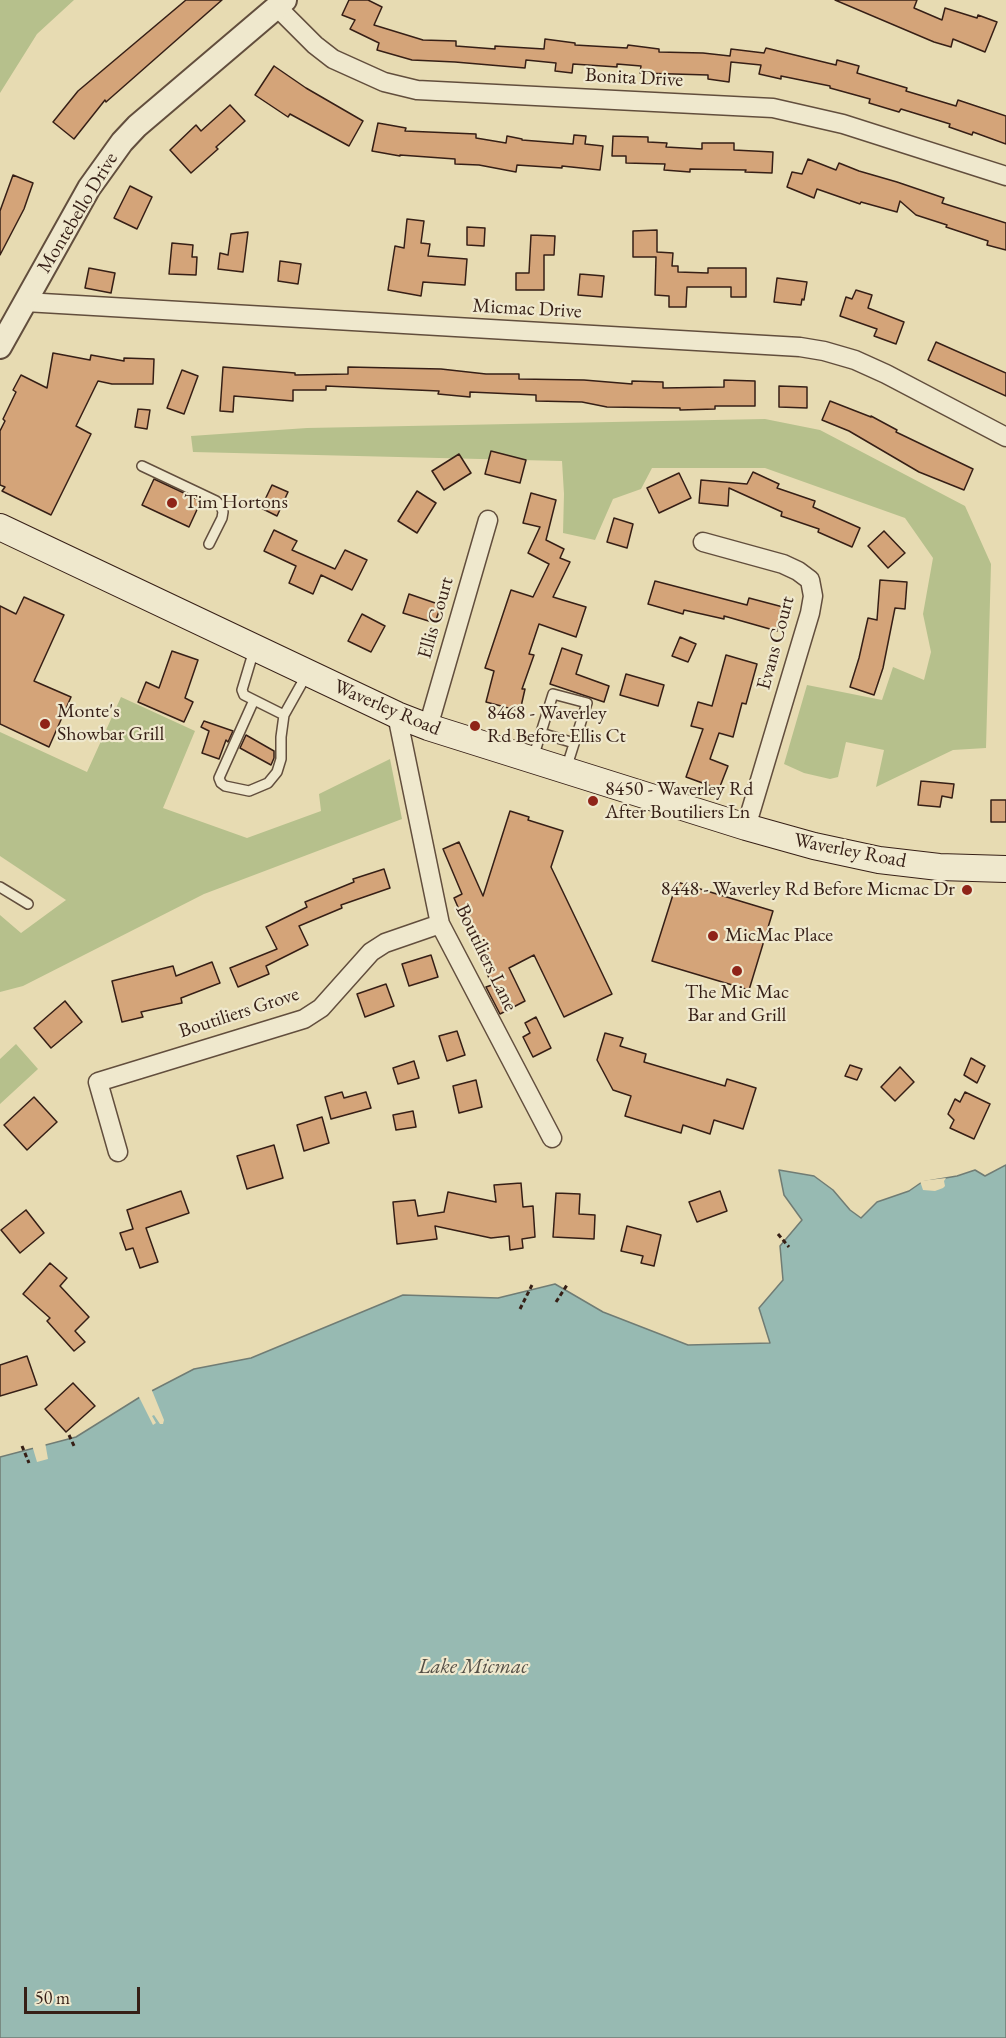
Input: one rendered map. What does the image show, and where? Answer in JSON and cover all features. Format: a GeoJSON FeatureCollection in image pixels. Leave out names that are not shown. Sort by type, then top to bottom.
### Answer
{"type":"FeatureCollection","features":[{"type":"Feature","properties":{"kind":"main road","name":"Waverley Road"},"geometry":{"type":"LineString","coordinates":[[0,527],[428,728],[814,846],[879,860],[939,867],[1006,869]]}},
{"type":"Feature","properties":{"kind":"street","name":"Bonita Drive"},"geometry":{"type":"LineString","coordinates":[[281,4],[315,45],[333,59],[384,82],[417,90],[773,108],[843,124],[1006,176]]}},
{"type":"Feature","properties":{"kind":"street","name":"Montebello Drive"},"geometry":{"type":"LineString","coordinates":[[0,347],[89,188],[122,142],[136,126],[281,4]]}},
{"type":"Feature","properties":{"kind":"street","name":"Micmac Drive"},"geometry":{"type":"LineString","coordinates":[[25,302],[800,347],[855,360],[1006,437]]}},
{"type":"Feature","properties":{"kind":"street","name":"Ellis Court"},"geometry":{"type":"LineString","coordinates":[[428,728],[488,520]]}},
{"type":"Feature","properties":{"kind":"street","name":"Evans Court"},"geometry":{"type":"LineString","coordinates":[[703,542],[783,564],[810,580],[813,596],[810,613],[746,827]]}},
{"type":"Feature","properties":{"kind":"street","name":"Boutiliers Lane"},"geometry":{"type":"LineString","coordinates":[[397,715],[440,924],[552,1138]]}},
{"type":"Feature","properties":{"kind":"street","name":"Boutiliers Grove"},"geometry":{"type":"LineString","coordinates":[[118,1152],[98,1082],[304,1019],[321,1008],[332,997],[371,952],[385,943],[440,924]]}},
{"type":"Feature","properties":{"kind":"lane"},"geometry":{"type":"LineString","coordinates":[[142,466],[216,501],[221,506],[222,518],[209,544]]}},
{"type":"Feature","properties":{"kind":"lane"},"geometry":{"type":"LineString","coordinates":[[255,648],[242,690],[244,695],[285,715]]}},
{"type":"Feature","properties":{"kind":"lane"},"geometry":{"type":"LineString","coordinates":[[254,700],[219,778],[225,786],[249,791],[268,783],[278,772],[285,715],[308,673]]}},
{"type":"Feature","properties":{"kind":"lane"},"geometry":{"type":"LineString","coordinates":[[532,760],[553,694],[587,703],[565,771]]}},
{"type":"Feature","properties":{"kind":"lane"},"geometry":{"type":"LineString","coordinates":[[540,733],[574,743]]}},
{"type":"Feature","properties":{"kind":"lane"},"geometry":{"type":"LineString","coordinates":[[0,887],[28,904]]}},
{"type":"Feature","properties":{"kind":"path"},"geometry":{"type":"LineString","coordinates":[[778,1234],[789,1247]]}},
{"type":"Feature","properties":{"kind":"path"},"geometry":{"type":"LineString","coordinates":[[520,1309],[532,1285]]}},
{"type":"Feature","properties":{"kind":"path"},"geometry":{"type":"LineString","coordinates":[[556,1302],[567,1285]]}},
{"type":"Feature","properties":{"kind":"path"},"geometry":{"type":"LineString","coordinates":[[69,1435],[75,1448]]}},
{"type":"Feature","properties":{"kind":"path"},"geometry":{"type":"LineString","coordinates":[[22,1446],[29,1463]]}},
{"type":"Feature","properties":{"kind":"green space"},"geometry":{"type":"Polygon","coordinates":[[[0,0],[74,0],[37,34],[0,93],[0,0]]]}},
{"type":"Feature","properties":{"kind":"green space"},"geometry":{"type":"Polygon","coordinates":[[[765,419],[820,430],[965,506],[991,564],[986,748],[953,750],[876,787],[884,750],[846,742],[838,777],[830,779],[804,773],[784,764],[807,685],[882,700],[893,667],[924,680],[931,652],[923,614],[933,558],[905,518],[765,468],[652,468],[641,489],[613,499],[595,540],[563,533],[562,461],[193,452],[191,436],[307,428],[765,419]]]}},
{"type":"Feature","properties":{"kind":"green space"},"geometry":{"type":"Polygon","coordinates":[[[121,697],[195,731],[163,808],[247,838],[321,811],[319,794],[390,759],[402,819],[204,894],[23,986],[0,992],[0,915],[21,933],[66,900],[0,856],[0,732],[87,772],[121,697]]]}},
{"type":"Feature","properties":{"kind":"green space"},"geometry":{"type":"Polygon","coordinates":[[[16,1044],[38,1069],[0,1104],[0,1059],[16,1044]]]}},
{"type":"Feature","properties":{"kind":"water","name":"Lake Micmac"},"geometry":{"type":"Polygon","coordinates":[[[1006,1165],[1006,2038],[0,2038],[0,1457],[76,1437],[140,1397],[194,1369],[251,1358],[403,1295],[498,1298],[555,1284],[603,1312],[688,1345],[770,1343],[759,1308],[783,1280],[780,1246],[802,1220],[784,1195],[779,1170],[814,1176],[833,1190],[850,1210],[861,1218],[877,1202],[909,1191],[922,1182],[957,1176],[975,1170],[985,1176],[1006,1165]]]}},
{"type":"Feature","properties":{"kind":"pier"},"geometry":{"type":"Polygon","coordinates":[[[946,1178],[945,1186],[935,1191],[923,1190],[920,1181],[946,1178]]]}},
{"type":"Feature","properties":{"kind":"pier"},"geometry":{"type":"Polygon","coordinates":[[[151,1388],[164,1420],[163,1424],[160,1424],[154,1415],[152,1416],[156,1423],[153,1425],[138,1395],[151,1388]]]}},
{"type":"Feature","properties":{"kind":"pier"},"geometry":{"type":"Polygon","coordinates":[[[45,1442],[48,1459],[37,1462],[32,1445],[45,1442]]]}},
{"type":"Feature","properties":{"kind":"building"},"geometry":{"type":"Polygon","coordinates":[[[186,0],[222,0],[106,102],[105,100],[74,139],[53,122],[78,91],[186,0]]]}},
{"type":"Feature","properties":{"kind":"building"},"geometry":{"type":"Polygon","coordinates":[[[349,0],[368,0],[382,7],[374,25],[423,40],[456,41],[456,46],[544,49],[545,39],[575,43],[575,45],[627,48],[628,45],[659,49],[659,52],[730,56],[731,49],[764,53],[766,48],[836,65],[837,60],[859,66],[857,73],[907,88],[906,91],[956,106],[958,100],[1006,116],[1006,144],[973,132],[972,135],[949,127],[950,124],[901,109],[899,112],[869,103],[870,99],[830,88],[830,86],[759,74],[761,65],[731,62],[729,82],[708,79],[708,75],[640,73],[641,66],[617,64],[617,67],[573,64],[572,73],[555,71],[556,63],[526,60],[525,68],[412,60],[377,50],[379,43],[350,29],[355,20],[342,15],[349,0]]]}},
{"type":"Feature","properties":{"kind":"building"},"geometry":{"type":"Polygon","coordinates":[[[835,0],[917,0],[914,8],[942,20],[945,8],[977,18],[978,15],[997,22],[985,52],[953,39],[951,47],[934,42],[835,0]]]}},
{"type":"Feature","properties":{"kind":"building"},"geometry":{"type":"Polygon","coordinates":[[[274,66],[306,88],[363,121],[349,146],[290,114],[288,117],[255,95],[274,66]]]}},
{"type":"Feature","properties":{"kind":"building"},"geometry":{"type":"Polygon","coordinates":[[[230,105],[245,121],[191,173],[170,150],[196,125],[201,131],[230,105]]]}},
{"type":"Feature","properties":{"kind":"building"},"geometry":{"type":"Polygon","coordinates":[[[378,123],[406,128],[405,131],[476,134],[476,138],[506,143],[507,136],[522,140],[573,144],[574,135],[586,136],[585,144],[603,146],[600,170],[517,165],[516,172],[479,165],[455,164],[455,159],[400,156],[372,151],[378,123]]]}},
{"type":"Feature","properties":{"kind":"building"},"geometry":{"type":"Polygon","coordinates":[[[613,136],[648,137],[648,142],[667,143],[666,147],[702,149],[702,143],[734,143],[734,150],[773,152],[772,173],[690,169],[690,172],[664,170],[665,164],[626,163],[626,156],[612,156],[613,136]]]}},
{"type":"Feature","properties":{"kind":"building"},"geometry":{"type":"Polygon","coordinates":[[[808,159],[836,170],[839,163],[944,198],[942,203],[1006,223],[1006,250],[987,245],[988,241],[916,215],[900,201],[897,212],[861,202],[860,204],[817,189],[814,198],[787,187],[792,172],[802,174],[808,159]]]}},
{"type":"Feature","properties":{"kind":"building"},"geometry":{"type":"Polygon","coordinates":[[[13,175],[33,183],[24,209],[0,255],[0,211],[13,175]]]}},
{"type":"Feature","properties":{"kind":"building"},"geometry":{"type":"Polygon","coordinates":[[[130,186],[152,197],[137,229],[114,218],[130,186]]]}},
{"type":"Feature","properties":{"kind":"building"},"geometry":{"type":"Polygon","coordinates":[[[407,219],[424,221],[421,243],[430,244],[428,256],[467,259],[465,285],[423,282],[421,296],[388,290],[395,246],[404,248],[407,219]]]}},
{"type":"Feature","properties":{"kind":"building"},"geometry":{"type":"Polygon","coordinates":[[[467,227],[485,228],[484,246],[467,245],[467,227]]]}},
{"type":"Feature","properties":{"kind":"building"},"geometry":{"type":"Polygon","coordinates":[[[657,230],[657,252],[673,253],[672,266],[678,266],[678,272],[708,273],[708,268],[746,268],[746,297],[731,297],[731,287],[687,287],[686,307],[669,307],[669,296],[655,295],[656,257],[633,257],[633,231],[657,230]]]}},
{"type":"Feature","properties":{"kind":"building"},"geometry":{"type":"Polygon","coordinates":[[[248,232],[243,272],[218,269],[220,253],[228,255],[231,234],[248,232]]]}},
{"type":"Feature","properties":{"kind":"building"},"geometry":{"type":"Polygon","coordinates":[[[531,235],[555,236],[554,255],[544,255],[544,290],[516,290],[516,273],[529,273],[531,235]]]}},
{"type":"Feature","properties":{"kind":"building"},"geometry":{"type":"Polygon","coordinates":[[[172,243],[193,245],[192,257],[197,257],[196,275],[169,274],[172,243]]]}},
{"type":"Feature","properties":{"kind":"building"},"geometry":{"type":"Polygon","coordinates":[[[280,261],[301,264],[298,284],[278,281],[280,261]]]}},
{"type":"Feature","properties":{"kind":"building"},"geometry":{"type":"Polygon","coordinates":[[[89,268],[115,273],[111,293],[85,288],[89,268]]]}},
{"type":"Feature","properties":{"kind":"building"},"geometry":{"type":"Polygon","coordinates":[[[580,274],[604,276],[602,297],[578,295],[580,274]]]}},
{"type":"Feature","properties":{"kind":"building"},"geometry":{"type":"Polygon","coordinates":[[[777,278],[807,282],[801,305],[774,302],[777,278]]]}},
{"type":"Feature","properties":{"kind":"building"},"geometry":{"type":"Polygon","coordinates":[[[856,290],[872,295],[868,308],[904,322],[896,344],[874,336],[877,329],[840,316],[846,297],[852,299],[856,290]]]}},
{"type":"Feature","properties":{"kind":"building"},"geometry":{"type":"Polygon","coordinates":[[[936,342],[1006,373],[1006,396],[928,360],[936,342]]]}},
{"type":"Feature","properties":{"kind":"building"},"geometry":{"type":"Polygon","coordinates":[[[53,353],[90,360],[91,355],[124,361],[124,358],[154,359],[153,384],[112,384],[98,381],[76,426],[91,434],[51,515],[2,491],[5,487],[0,485],[0,431],[16,392],[13,390],[21,375],[47,388],[53,353]]]}},
{"type":"Feature","properties":{"kind":"building"},"geometry":{"type":"Polygon","coordinates":[[[223,367],[295,373],[295,375],[348,374],[348,367],[441,369],[486,374],[519,374],[519,379],[584,380],[632,384],[632,381],[663,382],[663,388],[724,387],[724,380],[755,381],[755,406],[715,406],[715,409],[680,410],[680,408],[607,407],[582,402],[536,401],[536,395],[470,392],[470,397],[438,394],[439,391],[326,386],[326,390],[293,390],[293,401],[234,396],[233,412],[220,411],[223,367]]]}},
{"type":"Feature","properties":{"kind":"building"},"geometry":{"type":"Polygon","coordinates":[[[182,370],[198,376],[184,414],[167,408],[182,370]]]}},
{"type":"Feature","properties":{"kind":"building"},"geometry":{"type":"Polygon","coordinates":[[[779,386],[807,387],[807,408],[779,407],[779,386]]]}},
{"type":"Feature","properties":{"kind":"building"},"geometry":{"type":"Polygon","coordinates":[[[830,401],[871,416],[897,430],[896,432],[973,469],[964,490],[919,472],[849,431],[822,420],[830,401]]]}},
{"type":"Feature","properties":{"kind":"building"},"geometry":{"type":"Polygon","coordinates":[[[138,409],[150,410],[147,429],[135,427],[138,409]]]}},
{"type":"Feature","properties":{"kind":"building"},"geometry":{"type":"Polygon","coordinates":[[[491,451],[526,460],[520,483],[485,474],[491,451]]]}},
{"type":"Feature","properties":{"kind":"building"},"geometry":{"type":"Polygon","coordinates":[[[459,454],[471,473],[444,490],[432,471],[459,454]]]}},
{"type":"Feature","properties":{"kind":"building"},"geometry":{"type":"Polygon","coordinates":[[[753,472],[779,484],[777,488],[815,501],[813,507],[860,528],[852,547],[818,532],[819,529],[781,516],[782,512],[729,488],[728,506],[699,503],[701,480],[747,484],[753,472]]]}},
{"type":"Feature","properties":{"kind":"building"},"geometry":{"type":"Polygon","coordinates":[[[679,473],[691,498],[659,513],[647,488],[679,473]]]}},
{"type":"Feature","properties":{"kind":"building","name":"Tim Hortons"},"geometry":{"type":"Polygon","coordinates":[[[154,479],[201,501],[189,527],[142,505],[154,479]]]}},
{"type":"Feature","properties":{"kind":"building"},"geometry":{"type":"Polygon","coordinates":[[[272,485],[288,492],[277,516],[261,508],[272,485]]]}},
{"type":"Feature","properties":{"kind":"building"},"geometry":{"type":"Polygon","coordinates":[[[417,491],[436,503],[417,533],[398,521],[417,491]]]}},
{"type":"Feature","properties":{"kind":"building"},"geometry":{"type":"Polygon","coordinates":[[[531,493],[556,500],[546,540],[564,549],[560,558],[570,562],[553,597],[586,607],[576,637],[539,624],[529,654],[534,655],[522,689],[525,689],[520,711],[486,702],[494,671],[485,668],[511,590],[533,597],[549,564],[528,553],[540,527],[523,523],[531,493]]]}},
{"type":"Feature","properties":{"kind":"building"},"geometry":{"type":"Polygon","coordinates":[[[614,518],[633,524],[627,548],[607,542],[614,518]]]}},
{"type":"Feature","properties":{"kind":"building"},"geometry":{"type":"Polygon","coordinates":[[[274,530],[297,541],[292,550],[335,569],[345,550],[367,560],[352,590],[321,575],[313,594],[289,583],[296,566],[264,551],[274,530]]]}},
{"type":"Feature","properties":{"kind":"building"},"geometry":{"type":"Polygon","coordinates":[[[884,531],[905,553],[888,568],[868,546],[884,531]]]}},
{"type":"Feature","properties":{"kind":"building"},"geometry":{"type":"Polygon","coordinates":[[[880,580],[907,582],[905,609],[895,608],[883,668],[874,695],[850,687],[868,618],[877,620],[880,580]]]}},
{"type":"Feature","properties":{"kind":"building"},"geometry":{"type":"Polygon","coordinates":[[[655,581],[747,605],[749,598],[783,607],[777,631],[724,616],[724,619],[684,610],[683,614],[648,604],[655,581]]]}},
{"type":"Feature","properties":{"kind":"building"},"geometry":{"type":"Polygon","coordinates":[[[409,594],[441,605],[435,623],[403,613],[409,594]]]}},
{"type":"Feature","properties":{"kind":"building"},"geometry":{"type":"Polygon","coordinates":[[[24,597],[64,615],[34,681],[71,697],[49,747],[0,724],[0,606],[16,614],[24,597]]]}},
{"type":"Feature","properties":{"kind":"building"},"geometry":{"type":"Polygon","coordinates":[[[362,614],[385,626],[371,652],[348,641],[362,614]]]}},
{"type":"Feature","properties":{"kind":"building"},"geometry":{"type":"Polygon","coordinates":[[[680,637],[696,644],[688,662],[672,656],[680,637]]]}},
{"type":"Feature","properties":{"kind":"building"},"geometry":{"type":"Polygon","coordinates":[[[562,648],[582,655],[576,674],[609,686],[604,702],[550,684],[562,648]]]}},
{"type":"Feature","properties":{"kind":"building"},"geometry":{"type":"Polygon","coordinates":[[[172,651],[198,660],[185,698],[193,702],[184,722],[138,702],[146,682],[159,688],[172,651]]]}},
{"type":"Feature","properties":{"kind":"building"},"geometry":{"type":"Polygon","coordinates":[[[726,655],[757,664],[746,704],[742,703],[733,737],[719,733],[710,759],[728,766],[719,789],[686,777],[703,729],[691,726],[698,702],[712,706],[726,655]]]}},
{"type":"Feature","properties":{"kind":"building"},"geometry":{"type":"Polygon","coordinates":[[[626,674],[664,685],[658,706],[620,695],[626,674]]]}},
{"type":"Feature","properties":{"kind":"building"},"geometry":{"type":"Polygon","coordinates":[[[204,721],[233,731],[228,742],[226,740],[219,759],[202,753],[209,731],[201,727],[204,721]]]}},
{"type":"Feature","properties":{"kind":"building"},"geometry":{"type":"Polygon","coordinates":[[[246,735],[274,751],[271,765],[240,748],[246,735]]]}},
{"type":"Feature","properties":{"kind":"building"},"geometry":{"type":"Polygon","coordinates":[[[921,781],[954,784],[952,798],[942,796],[940,807],[918,805],[921,781]]]}},
{"type":"Feature","properties":{"kind":"building"},"geometry":{"type":"Polygon","coordinates":[[[991,800],[1006,800],[1006,822],[991,822],[991,800]]]}},
{"type":"Feature","properties":{"kind":"building"},"geometry":{"type":"Polygon","coordinates":[[[510,811],[529,817],[528,820],[563,831],[551,867],[612,994],[564,1017],[534,955],[509,968],[525,1001],[500,1014],[486,987],[492,985],[454,898],[462,894],[443,849],[459,842],[483,896],[510,811]]]}},
{"type":"Feature","properties":{"kind":"building"},"geometry":{"type":"Polygon","coordinates":[[[384,869],[390,888],[341,905],[342,908],[299,926],[308,945],[266,966],[269,974],[238,987],[230,968],[277,949],[266,927],[307,907],[305,902],[354,882],[353,879],[384,869]]]}},
{"type":"Feature","properties":{"kind":"building","name":"MicMac Place"},"geometry":{"type":"Polygon","coordinates":[[[677,882],[773,911],[749,990],[652,961],[677,882]]]}},
{"type":"Feature","properties":{"kind":"building"},"geometry":{"type":"Polygon","coordinates":[[[431,955],[438,977],[409,986],[402,964],[431,955]]]}},
{"type":"Feature","properties":{"kind":"building"},"geometry":{"type":"Polygon","coordinates":[[[212,962],[220,983],[181,998],[182,1003],[141,1012],[143,1017],[122,1022],[112,981],[173,966],[176,976],[212,962]]]}},
{"type":"Feature","properties":{"kind":"building"},"geometry":{"type":"Polygon","coordinates":[[[386,984],[394,1006],[365,1017],[357,994],[386,984]]]}},
{"type":"Feature","properties":{"kind":"building"},"geometry":{"type":"Polygon","coordinates":[[[65,1001],[82,1022],[51,1048],[34,1028],[65,1001]]]}},
{"type":"Feature","properties":{"kind":"building"},"geometry":{"type":"Polygon","coordinates":[[[536,1017],[551,1048],[533,1057],[523,1037],[530,1033],[525,1023],[536,1017]]]}},
{"type":"Feature","properties":{"kind":"building"},"geometry":{"type":"Polygon","coordinates":[[[457,1031],[465,1055],[447,1061],[439,1036],[457,1031]]]}},
{"type":"Feature","properties":{"kind":"building"},"geometry":{"type":"Polygon","coordinates":[[[605,1033],[623,1038],[620,1046],[646,1054],[644,1062],[725,1086],[727,1079],[756,1088],[743,1129],[714,1120],[710,1134],[683,1125],[681,1133],[625,1116],[631,1096],[613,1090],[597,1060],[605,1033]]]}},
{"type":"Feature","properties":{"kind":"building"},"geometry":{"type":"Polygon","coordinates":[[[971,1058],[985,1066],[977,1083],[964,1075],[971,1058]]]}},
{"type":"Feature","properties":{"kind":"building"},"geometry":{"type":"Polygon","coordinates":[[[414,1061],[419,1078],[398,1084],[393,1068],[414,1061]]]}},
{"type":"Feature","properties":{"kind":"building"},"geometry":{"type":"Polygon","coordinates":[[[850,1065],[862,1069],[857,1080],[845,1076],[850,1065]]]}},
{"type":"Feature","properties":{"kind":"building"},"geometry":{"type":"Polygon","coordinates":[[[900,1067],[914,1082],[895,1101],[881,1087],[900,1067]]]}},
{"type":"Feature","properties":{"kind":"building"},"geometry":{"type":"Polygon","coordinates":[[[476,1080],[482,1107],[459,1113],[453,1086],[476,1080]]]}},
{"type":"Feature","properties":{"kind":"building"},"geometry":{"type":"Polygon","coordinates":[[[342,1092],[344,1098],[366,1092],[371,1108],[331,1119],[325,1097],[342,1092]]]}},
{"type":"Feature","properties":{"kind":"building"},"geometry":{"type":"Polygon","coordinates":[[[965,1092],[990,1104],[974,1139],[950,1128],[954,1120],[948,1114],[955,1099],[960,1102],[965,1092]]]}},
{"type":"Feature","properties":{"kind":"building"},"geometry":{"type":"Polygon","coordinates":[[[34,1097],[57,1122],[27,1150],[4,1125],[34,1097]]]}},
{"type":"Feature","properties":{"kind":"building"},"geometry":{"type":"Polygon","coordinates":[[[413,1111],[416,1127],[396,1130],[393,1115],[413,1111]]]}},
{"type":"Feature","properties":{"kind":"building"},"geometry":{"type":"Polygon","coordinates":[[[322,1117],[329,1143],[304,1151],[297,1125],[322,1117]]]}},
{"type":"Feature","properties":{"kind":"building"},"geometry":{"type":"Polygon","coordinates":[[[274,1145],[283,1178],[247,1189],[237,1156],[274,1145]]]}},
{"type":"Feature","properties":{"kind":"building"},"geometry":{"type":"Polygon","coordinates":[[[521,1183],[523,1207],[533,1206],[535,1237],[522,1239],[523,1248],[510,1250],[509,1236],[491,1238],[435,1226],[437,1239],[397,1244],[393,1202],[415,1200],[418,1216],[444,1212],[448,1192],[496,1202],[494,1185],[521,1183]]]}},
{"type":"Feature","properties":{"kind":"building"},"geometry":{"type":"Polygon","coordinates":[[[181,1191],[189,1213],[146,1228],[158,1262],[140,1268],[133,1248],[126,1250],[120,1233],[133,1229],[127,1210],[181,1191]]]}},
{"type":"Feature","properties":{"kind":"building"},"geometry":{"type":"Polygon","coordinates":[[[720,1191],[727,1211],[697,1222],[689,1202],[720,1191]]]}},
{"type":"Feature","properties":{"kind":"building"},"geometry":{"type":"Polygon","coordinates":[[[556,1193],[580,1194],[579,1214],[595,1215],[594,1239],[553,1237],[556,1193]]]}},
{"type":"Feature","properties":{"kind":"building"},"geometry":{"type":"Polygon","coordinates":[[[26,1210],[44,1233],[20,1253],[1,1230],[26,1210]]]}},
{"type":"Feature","properties":{"kind":"building"},"geometry":{"type":"Polygon","coordinates":[[[627,1226],[661,1235],[654,1266],[641,1263],[643,1256],[621,1251],[627,1226]]]}},
{"type":"Feature","properties":{"kind":"building"},"geometry":{"type":"Polygon","coordinates":[[[50,1263],[67,1278],[60,1286],[89,1317],[75,1331],[85,1342],[74,1351],[47,1321],[50,1318],[23,1294],[50,1263]]]}},
{"type":"Feature","properties":{"kind":"building"},"geometry":{"type":"Polygon","coordinates":[[[27,1356],[37,1385],[0,1396],[0,1365],[27,1356]]]}},
{"type":"Feature","properties":{"kind":"building"},"geometry":{"type":"Polygon","coordinates":[[[73,1383],[95,1406],[66,1432],[45,1409],[73,1383]]]}},
{"type":"Feature","properties":{"kind":"place","name":"Tim Hortons"},"geometry":{"type":"Point","coordinates":[172,503]}},
{"type":"Feature","properties":{"kind":"place","name":"Monte's Showbar Grill"},"geometry":{"type":"Point","coordinates":[45,724]}},
{"type":"Feature","properties":{"kind":"place","name":"8468 - Waverley Rd Before Ellis Ct"},"geometry":{"type":"Point","coordinates":[475,726]}},
{"type":"Feature","properties":{"kind":"place","name":"8450 - Waverley Rd After Boutiliers Ln"},"geometry":{"type":"Point","coordinates":[593,801]}},
{"type":"Feature","properties":{"kind":"place","name":"8448 - Waverley Rd Before Micmac Dr"},"geometry":{"type":"Point","coordinates":[967,890]}},
{"type":"Feature","properties":{"kind":"place","name":"MicMac Place"},"geometry":{"type":"Point","coordinates":[713,936]}},
{"type":"Feature","properties":{"kind":"place","name":"The Mic Mac Bar and Grill"},"geometry":{"type":"Point","coordinates":[737,971]}}]}
